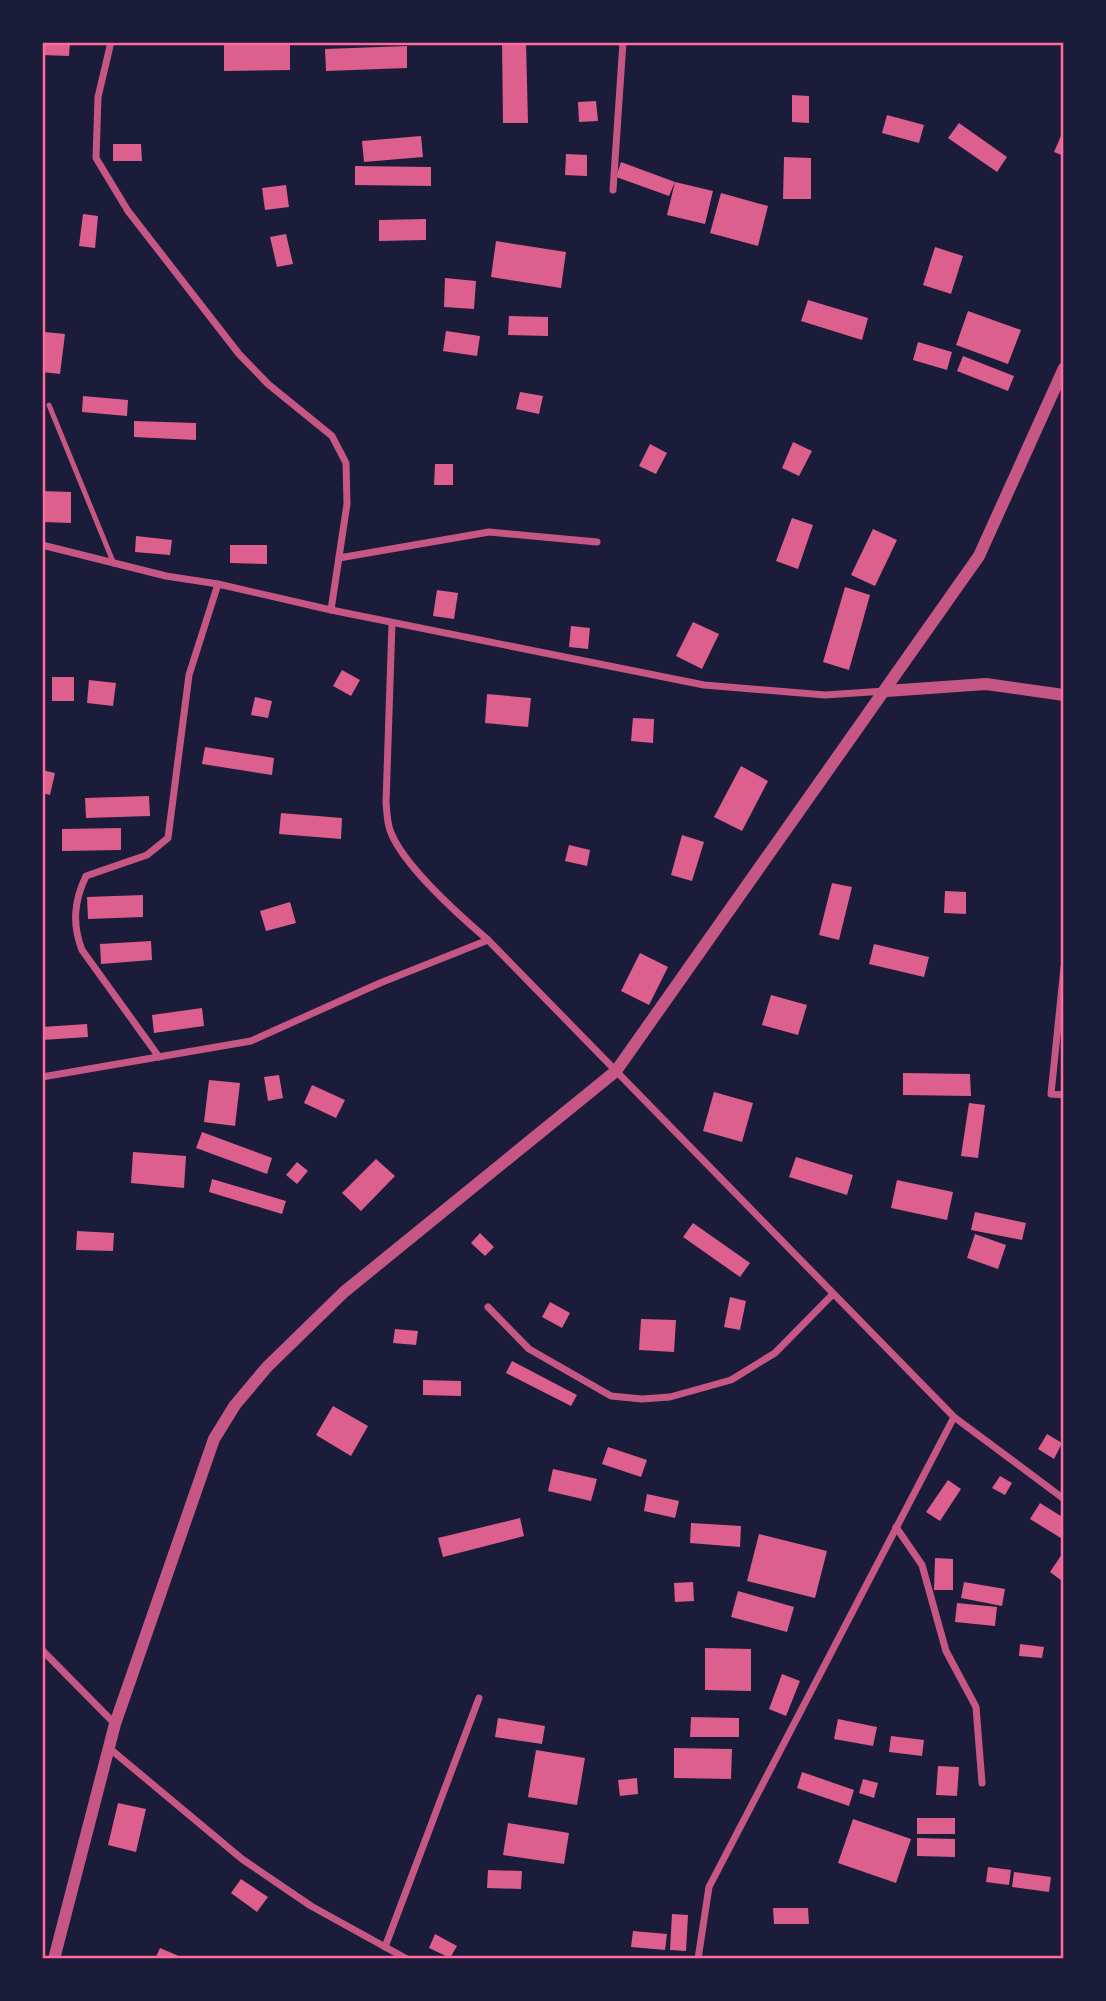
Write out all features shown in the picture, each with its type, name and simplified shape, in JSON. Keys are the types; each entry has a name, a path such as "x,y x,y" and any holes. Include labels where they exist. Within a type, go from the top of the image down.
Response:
{"street":[{"path":"111,42 98,97 96,158 128,211 239,354 268,384 332,436 346,463 347,504 331,610"},
{"path":"613,190 623,42"},
{"path":"54,1959 115,1724 214,1439 235,1405 267,1367 344,1292 616,1071 979,556 1064,368"},
{"path":"339,558 489,532 597,542"},
{"path":"42,545 114,564 331,610 704,685 825,695 986,684 1064,695"},
{"path":"159,1057 82,950 75,929 77,895 86,876 147,855 168,838 189,675 218,584"},
{"path":"392,622 386,803 390,831 442,900 488,940 954,1417 1064,1499"},
{"path":"42,1077 251,1041 488,940"},
{"path":"1064,967 1051,1094 1064,1096"},
{"path":"488,1307 529,1349 611,1396 642,1399 670,1397 730,1380 775,1353 832,1295"},
{"path":"698,1959 709,1887 954,1417"},
{"path":"896,1527 922,1565 946,1651 976,1707 982,1783"},
{"path":"42,1650 115,1724"},
{"path":"385,1947 479,1698"},
{"path":"108,1748 242,1859 311,1906 407,1959"}],"lane":[{"path":"49,405 114,564"}],"building":[{"path":"42,42 70,42 69,56 42,55"},
{"path":"224,42 290,42 290,70 224,71"},
{"path":"502,42 526,42 528,123 503,123"},
{"path":"407,46 407,68 326,71 325,49"},
{"path":"792,95 809,96 809,123 792,122"},
{"path":"596,101 598,121 579,122 578,102"},
{"path":"887,115 924,125 919,143 882,133"},
{"path":"959,123 1007,157 997,172 948,138"},
{"path":"1064,129 1064,156 1054,152"},
{"path":"421,136 423,157 364,162 362,141"},
{"path":"113,144 141,144 142,161 113,161"},
{"path":"566,154 587,155 587,176 565,175"},
{"path":"784,157 811,158 811,199 783,199"},
{"path":"621,162 675,182 669,196 616,177"},
{"path":"355,166 431,167 431,186 355,185"},
{"path":"675,182 713,191 705,224 667,215"},
{"path":"286,185 289,207 265,210 262,188"},
{"path":"721,193 768,206 758,246 710,233"},
{"path":"83,214 98,216 95,248 79,246"},
{"path":"426,219 426,240 379,241 379,220"},
{"path":"286,234 293,264 277,267 270,237"},
{"path":"496,241 566,252 561,288 491,277"},
{"path":"935,247 963,256 951,294 923,285"},
{"path":"445,278 476,281 474,309 444,307"},
{"path":"808,300 868,318 862,340 801,321"},
{"path":"968,311 1021,330 1008,364 956,345"},
{"path":"509,316 548,317 548,336 508,335"},
{"path":"446,331 480,336 477,356 443,351"},
{"path":"45,332 65,334 60,374 42,372"},
{"path":"918,342 952,352 947,370 913,360"},
{"path":"963,356 1014,376 1008,391 957,371"},
{"path":"520,392 543,396 539,414 516,409"},
{"path":"83,396 128,400 127,416 82,412"},
{"path":"134,421 196,423 196,440 134,437"},
{"path":"793,442 812,451 799,476 782,468"},
{"path":"650,444 667,453 656,474 639,466"},
{"path":"435,464 453,464 453,485 434,485"},
{"path":"42,491 71,492 71,523 42,522"},
{"path":"792,518 813,525 798,569 776,561"},
{"path":"873,529 897,540 875,586 851,575"},
{"path":"136,536 172,540 170,555 135,552"},
{"path":"230,545 267,545 267,564 230,563"},
{"path":"845,587 870,595 849,670 823,662"},
{"path":"437,590 458,593 454,619 433,616"},
{"path":"693,622 719,634 702,669 676,656"},
{"path":"571,626 590,628 588,649 569,647"},
{"path":"342,670 360,680 351,696 333,686"},
{"path":"52,677 74,677 74,701 52,701"},
{"path":"89,680 116,683 113,706 87,703"},
{"path":"487,694 531,698 528,727 485,723"},
{"path":"255,697 272,701 268,718 251,715"},
{"path":"633,718 654,719 653,743 631,741"},
{"path":"205,747 274,758 272,775 202,764"},
{"path":"741,766 768,781 742,831 714,817"},
{"path":"42,770 55,773 50,795 42,793"},
{"path":"149,796 150,816 86,818 85,798"},
{"path":"281,813 342,818 341,839 279,834"},
{"path":"121,828 121,850 62,851 62,829"},
{"path":"682,835 704,842 692,881 671,875"},
{"path":"569,845 590,850 587,866 565,861"},
{"path":"832,883 852,887 839,940 819,935"},
{"path":"945,891 966,892 966,914 944,913"},
{"path":"143,895 143,917 88,919 87,897"},
{"path":"290,902 296,923 266,931 260,911"},
{"path":"151,941 152,960 101,964 100,944"},
{"path":"874,944 929,957 924,977 869,964"},
{"path":"640,953 668,967 649,1005 621,991"},
{"path":"771,995 807,1005 798,1035 762,1025"},
{"path":"202,1008 204,1026 154,1033 152,1015"},
{"path":"87,1024 88,1037 42,1040 42,1027"},
{"path":"903,1073 970,1074 971,1096 903,1095"},
{"path":"279,1075 283,1098 268,1101 264,1077"},
{"path":"209,1080 240,1083 235,1126 204,1122"},
{"path":"312,1085 345,1100 336,1118 304,1103"},
{"path":"714,1092 753,1103 742,1142 703,1131"},
{"path":"969,1103 985,1105 978,1158 961,1156"},
{"path":"202,1132 272,1158 267,1174 196,1148"},
{"path":"133,1152 186,1156 184,1188 131,1183"},
{"path":"796,1157 853,1175 847,1195 789,1177"},
{"path":"376,1159 395,1176 361,1211 342,1193"},
{"path":"297,1162 308,1171 297,1184 286,1175"},
{"path":"212,1179 286,1201 282,1214 209,1192"},
{"path":"897,1180 953,1192 947,1220 891,1208"},
{"path":"975,1212 1026,1223 1022,1240 971,1230"},
{"path":"693,1223 750,1263 740,1277 683,1237"},
{"path":"77,1231 114,1233 113,1251 76,1250"},
{"path":"480,1233 494,1247 485,1256 471,1243"},
{"path":"975,1234 1006,1245 998,1269 967,1258"},
{"path":"730,1297 746,1301 740,1330 724,1327"},
{"path":"550,1302 570,1313 562,1328 542,1317"},
{"path":"641,1319 676,1320 674,1352 639,1350"},
{"path":"395,1329 418,1331 416,1345 393,1343"},
{"path":"512,1361 577,1395 571,1406 506,1373"},
{"path":"423,1380 461,1381 461,1396 423,1395"},
{"path":"333,1406 368,1426 351,1456 316,1435"},
{"path":"1047,1434 1062,1443 1054,1459 1038,1449"},
{"path":"608,1447 647,1460 641,1477 602,1464"},
{"path":"553,1469 597,1479 591,1501 548,1491"},
{"path":"1000,1476 1012,1483 1005,1495 992,1488"},
{"path":"948,1480 961,1489 940,1521 926,1512"},
{"path":"647,1494 679,1501 675,1518 644,1511"},
{"path":"1040,1503 1064,1518 1064,1540 1030,1519"},
{"path":"520,1518 524,1536 443,1557 438,1538"},
{"path":"691,1523 741,1526 740,1547 690,1543"},
{"path":"759,1534 827,1551 815,1598 747,1581"},
{"path":"1064,1551 1064,1578 1062,1581 1050,1572"},
{"path":"935,1558 953,1559 953,1590 934,1590"},
{"path":"693,1582 694,1601 675,1602 674,1583"},
{"path":"964,1582 1005,1589 1002,1606 961,1598"},
{"path":"738,1591 794,1607 787,1632 731,1617"},
{"path":"957,1603 997,1607 995,1626 955,1622"},
{"path":"1020,1644 1044,1647 1042,1658 1019,1656"},
{"path":"705,1648 751,1649 751,1691 705,1690"},
{"path":"782,1674 800,1681 786,1716 769,1709"},
{"path":"691,1717 739,1718 739,1737 690,1737"},
{"path":"498,1718 545,1726 542,1744 495,1737"},
{"path":"838,1719 877,1727 873,1746 834,1739"},
{"path":"891,1736 924,1740 922,1756 889,1752"},
{"path":"674,1748 732,1749 731,1779 674,1778"},
{"path":"536,1750 585,1758 577,1805 528,1797"},
{"path":"938,1766 959,1767 957,1796 936,1795"},
{"path":"802,1772 854,1790 849,1806 797,1788"},
{"path":"637,1778 638,1794 620,1796 618,1780"},
{"path":"863,1779 878,1783 874,1798 859,1793"},
{"path":"118,1803 146,1809 136,1852 108,1845"},
{"path":"917,1818 955,1818 955,1834 917,1834"},
{"path":"853,1819 911,1839 896,1883 838,1863"},
{"path":"508,1823 569,1833 564,1864 503,1855"},
{"path":"917,1838 955,1839 955,1857 917,1856"},
{"path":"988,1867 1011,1870 1009,1885 986,1882"},
{"path":"488,1870 522,1871 521,1889 487,1888"},
{"path":"1014,1872 1051,1877 1049,1892 1012,1887"},
{"path":"241,1879 268,1897 257,1912 231,1893"},
{"path":"773,1908 808,1908 809,1924 774,1924"},
{"path":"672,1914 688,1915 686,1951 670,1950"},
{"path":"633,1931 667,1934 665,1950 631,1947"},
{"path":"435,1934 457,1946 450,1958 429,1948"},
{"path":"160,1948 186,1959 155,1959"}]}
